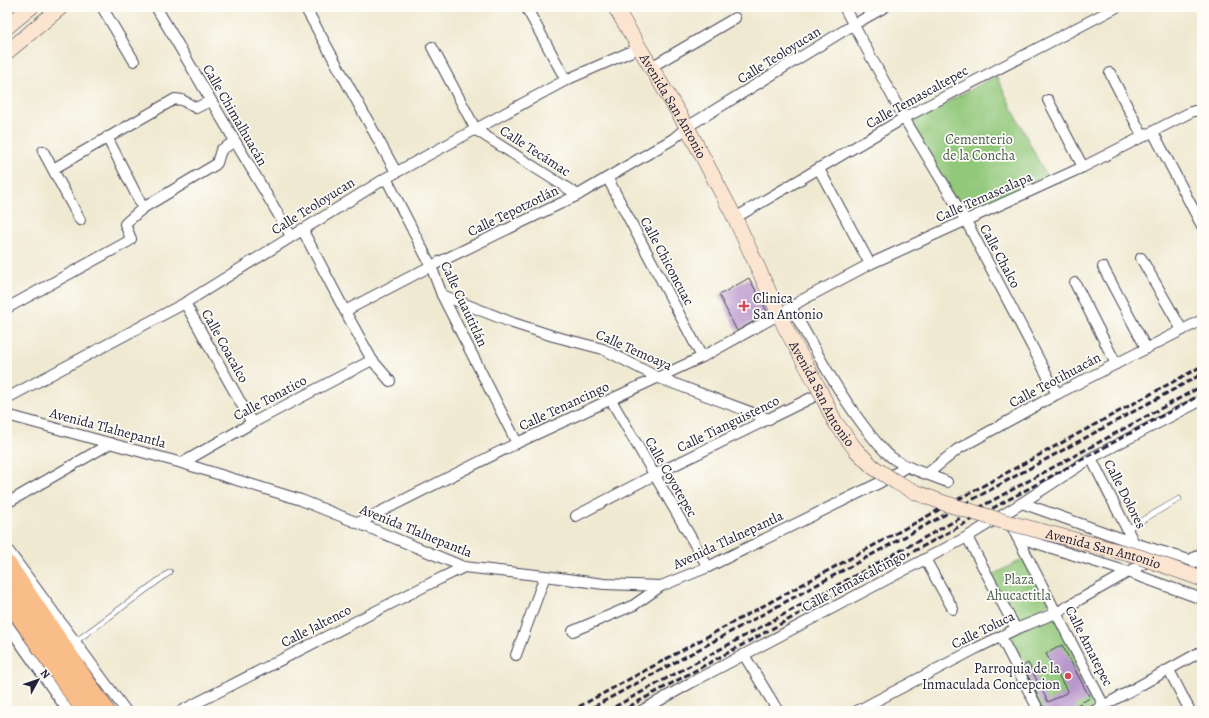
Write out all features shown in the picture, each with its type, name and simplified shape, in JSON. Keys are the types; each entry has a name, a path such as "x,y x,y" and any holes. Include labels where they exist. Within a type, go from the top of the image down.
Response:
{"highway":[{"path":"7,565 105,711"},
{"path":"7,597 86,711"}],"main road":[{"path":"7,27 31,7"},
{"path":"7,52 61,7"},
{"name":"Avenida San Antonio","path":"615,7 687,127 785,311 786,329 839,428 860,454 874,467 896,482 915,492 944,503 1002,521 1140,557 1202,579"}],"street":[{"path":"102,7 134,61"},
{"name":"Calle Chimalhuacán","path":"156,7 234,142 291,236"},
{"path":"305,7 396,172"},
{"path":"526,7 566,80"},
{"name":"Calle Chalco","path":"844,7 904,118 966,221 1057,394"},
{"name":"Calle Teoloyucan","path":"687,127 885,7"},
{"name":"Calle Temascaltepec","path":"735,218 904,118 1117,7"},
{"path":"650,67 735,18"},
{"path":"432,48 476,130"},
{"name":"Calle Teoloyucan","path":"7,398 185,303 396,172 566,80 639,48"},
{"path":"1110,73 1143,137"},
{"path":"52,169 175,99 182,100 196,108 210,101"},
{"path":"1048,100 1083,168"},
{"name":"Calle Temascalapa","path":"785,311 870,264 1083,168 1191,112 1202,108"},
{"name":"Calle Tepotzotlán","path":"344,311 431,266 608,179 673,139 687,127"},
{"name":"Calle Tecámac","path":"476,130 578,195"},
{"path":"1153,132 1202,226"},
{"path":"107,137 143,208"},
{"path":"7,308 129,241 131,236 125,224 128,221 143,208 215,165 217,163 220,150 234,142"},
{"path":"43,151 80,220"},
{"path":"819,169 870,264"},
{"name":"Calle Cuautitlán","path":"386,178 431,266 442,295 517,443"},
{"name":"Calle Chiconcuac","path":"608,179 702,357"},
{"path":"302,229 344,311 372,360 390,381"},
{"path":"1140,258 1182,330"},
{"path":"1103,267 1146,348"},
{"path":"1076,283 1116,364"},
{"name":"Calle Temoaya","path":"442,295 513,323 553,336 604,349 659,378 769,419"},
{"name":"Calle Coacalco","path":"185,303 252,423"},
{"name":"Calle Tenancingo","path":"358,523 517,443 702,357 785,311"},
{"name":"Avenida San Antonio","path":"785,311 852,411 877,444 891,457 906,467 947,482"},
{"name":"Calle Teotihuacán","path":"927,474 958,449 1057,394 1202,320"},
{"name":"Calle Tonatico","path":"182,463 252,423 372,360"},
{"name":"Calle Tianguistenco","path":"576,516 654,475 813,397"},
{"name":"Calle Coyotepec","path":"611,400 708,567"},
{"name":"Calle Temascalcingo","path":"641,711 696,680 967,537 1091,458 1202,400"},
{"name":"Avenida Tlalnepantla","path":"7,415 182,463 301,500 464,567 604,584 660,586 708,567 879,484 906,467"},
{"path":"7,503 111,443"},
{"name":"Calle Dolores","path":"1091,458 1134,543"},
{"name":"Avenida San Antonio","path":"1022,503 1134,543 1202,564"},
{"name":"Calle Amatepec","path":"1005,514 1104,706"},
{"path":"967,537 1016,629"},
{"name":"Avenida San Antonio","path":"1017,537 1128,572 1202,599"},
{"path":"7,549 126,711"},
{"name":"Calle Toluca","path":"857,711 977,648 1016,629 1056,613 1164,552"},
{"path":"1190,560 1202,553"},
{"path":"925,559 953,609"},
{"name":"Calle Jaltenco","path":"181,711 464,567"},
{"path":"516,655 545,576"},
{"path":"573,631 634,605 660,586"},
{"path":"7,624 68,711"},
{"path":"1001,637 1039,711"},
{"path":"1094,711 1202,652"},
{"path":"744,655 778,711"},
{"path":"1169,670 1190,711"}],"lane":[{"path":"1127,529 1179,499"},
{"path":"75,642 170,572"}],"green space":[{"name":"Cementerio de la Concha","path":"996,76 1046,176 963,217 910,122"},
{"name":"Plaza Ahucactitla","path":"1026,557 1049,603 1023,619 1013,617 991,576"},
{"path":"1055,616 1102,704 1087,711 1040,711 1003,636"}],"building":[{"name":"Clinica San Antonio","path":"749,278 768,313 737,331 719,295"},
{"name":"Parroquia de la Inmaculada Concepcion","path":"1062,645 1090,698 1075,706 1078,711 1045,711 1023,666 1028,663 1048,702 1068,692 1046,654"}],"railway":[{"path":"571,711 1202,366"},
{"path":"586,711 1202,374"},
{"path":"607,711 1202,386"},
{"path":"621,711 1202,394"}],"place":[{"name":"Clinica San Antonio","path":"744,306"},
{"name":"Parroquia de la Inmaculada Concepcion","path":"1068,676"}]}
